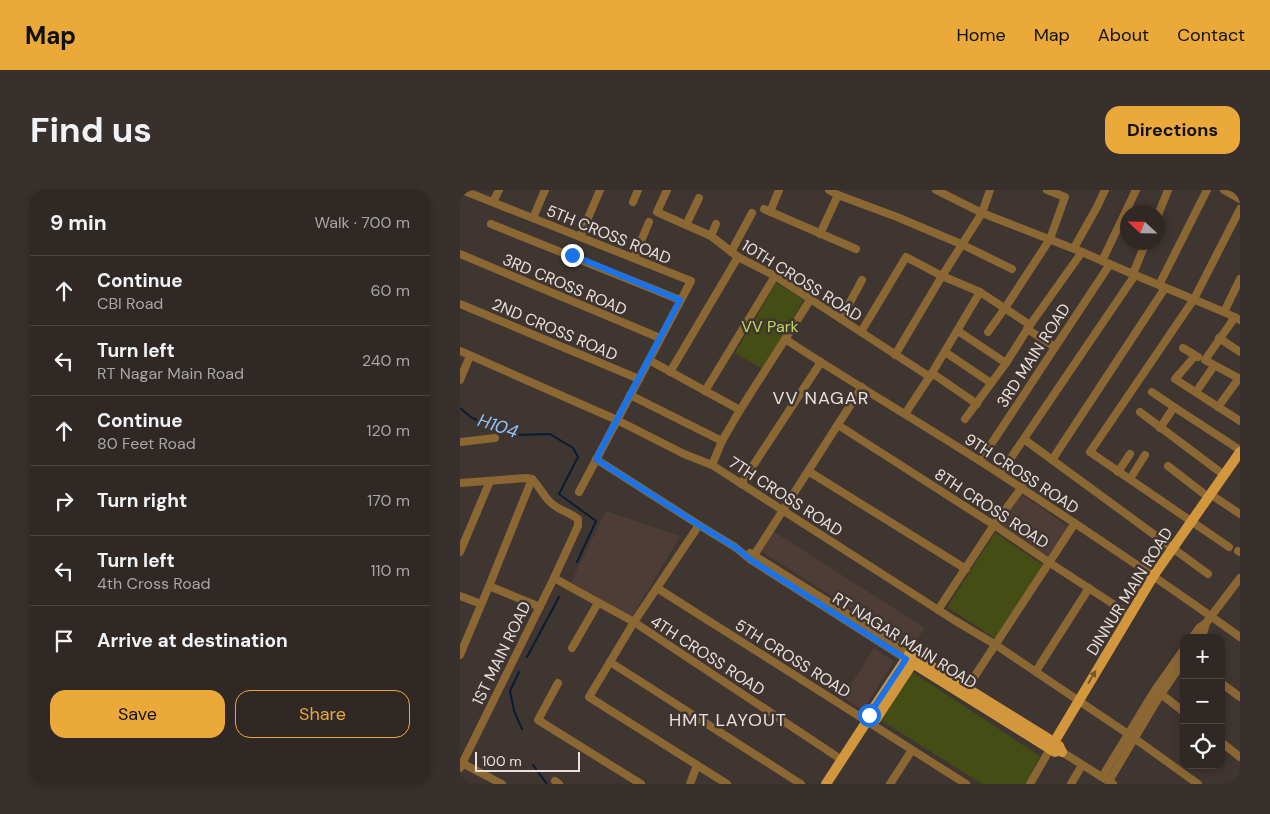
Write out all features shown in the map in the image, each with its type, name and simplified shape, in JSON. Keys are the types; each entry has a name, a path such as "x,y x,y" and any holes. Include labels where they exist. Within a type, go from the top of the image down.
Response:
{"main road":[{"name":"DINNUR MAIN ROAD","path":"1052,746 1154,575 1239,456"},
{"name":"RT NAGAR MAIN ROAD","path":"911,658 967,688 1052,746 1054,752 1062,752"},
{"name":"RT NAGAR MAIN ROAD","path":"911,658 1052,746"},
{"path":"826,784 868,722 869,715 911,658"}],"street":[{"name":"5TH CROSS ROAD","path":"462,190 690,281 680,300"},
{"path":"493,202 499,190"},
{"path":"533,218 545,190"},
{"path":"580,237 600,190"},
{"path":"633,202 638,190"},
{"name":"10TH CROSS ROAD","path":"667,190 657,212 711,236 734,254 775,276 895,355 977,404"},
{"path":"779,190 767,210 856,249"},
{"path":"829,190 897,216 1012,269"},
{"path":"936,190 982,212 1074,248 1237,319 1219,338 1204,360"},
{"path":"895,355 982,212 990,190"},
{"path":"988,332 1050,239 1066,193 1047,190"},
{"path":"1074,248 1105,190"},
{"name":"3RD MAIN ROAD","path":"980,461 1055,348 1106,262 1136,190"},
{"path":"1162,205 1168,190"},
{"path":"1052,460 1162,286 1207,190"},
{"path":"1224,190 1240,199"},
{"path":"820,234 838,194"},
{"path":"686,225 699,198"},
{"path":"1229,547 1090,452 1194,299 1240,209"},
{"path":"670,372 734,254 752,213"},
{"path":"634,258 649,222"},
{"path":"491,224 680,300 579,492"},
{"path":"711,236 716,224"},
{"path":"1000,474 1025,440 1134,275 1143,250"},
{"path":"965,419 1006,364 1028,327 1082,252"},
{"name":"3RD CROSS ROAD","path":"460,254 660,338"},
{"path":"861,332 906,258 980,292 1004,308 1055,348"},
{"path":"705,391 775,276"},
{"path":"1224,312 1240,279"},
{"path":"841,319 862,280"},
{"path":"905,414 931,375 980,292"},
{"path":"712,465 722,441 740,410 810,300"},
{"name":"2ND CROSS ROAD","path":"460,304 639,379"},
{"path":"958,331 1006,364"},
{"name":"9TH CROSS ROAD","path":"785,338 1022,487 1154,575 1240,637"},
{"path":"1219,338 1240,352"},
{"path":"1184,348 1195,356 1239,379 1218,406"},
{"name":"7TH CROSS ROAD","path":"460,351 616,420 684,454 712,465 1036,671 1198,784"},
{"path":"945,352 991,383"},
{"path":"460,380 470,356"},
{"path":"1195,356 1175,379 1240,421"},
{"path":"649,360 740,410"},
{"path":"741,484 821,362"},
{"path":"1196,392 1214,366"},
{"path":"753,558 862,388"},
{"path":"1152,392 1174,406 1239,456"},
{"path":"630,395 722,441"},
{"path":"1160,428 1174,406"},
{"path":"1140,412 1224,475"},
{"name":"8TH CROSS ROAD","path":"838,425 1130,615"},
{"path":"460,442 495,438"},
{"path":"1025,440 1208,574"},
{"path":"1118,472 1130,454"},
{"path":"1130,479 1145,455"},
{"name":"RT NAGAR MAIN ROAD","path":"596,459 911,658"},
{"path":"1168,466 1209,496 1240,514"},
{"path":"808,471 966,569"},
{"path":"460,484 532,479 490,586 460,655"},
{"name":"1ST MAIN ROAD","path":"461,764 540,607 578,526 578,519 549,501 532,479"},
{"path":"460,552 490,481"},
{"path":"938,610 994,525 1022,487"},
{"path":"967,688 1075,523"},
{"path":"699,525 634,622 589,697 728,784"},
{"name":"4TH CROSS ROAD","path":"554,578 634,622 842,760"},
{"path":"1195,634 1237,588 1240,578"},
{"path":"490,586 540,607"},
{"name":"5TH CROSS ROAD","path":"657,588 966,784"},
{"path":"1036,671 1089,588"},
{"path":"460,596 481,604"},
{"path":"572,648 598,603"},
{"path":"1202,634 1206,623"},
{"path":"1108,781 1155,690 1180,658"},
{"path":"1131,736 1161,694 1180,659"},
{"path":"610,662 801,784"},
{"path":"558,683 538,720 641,784"},
{"path":"1225,686 1240,698"},
{"path":"1161,694 1180,709"},
{"path":"1225,745 1239,754"},
{"path":"1030,784 1052,746"},
{"path":"890,784 912,750"},
{"name":"RT NAGAR MAIN ROAD","path":"1062,752 1108,781"},
{"path":"461,764 502,784"},
{"path":"690,784 696,765"},
{"path":"1071,784 1082,765"}],"shaded area":[{"path":"1021,494 1069,527 1047,558 999,525"},
{"path":"606,511 680,536 632,617 571,582"},
{"path":"773,531 925,628 912,647 761,551"},
{"path":"874,648 894,661 863,710 843,697"}],"green space":[{"name":"VV Park","path":"776,283 804,299 763,369 735,353"},
{"path":"995,533 1043,565 995,638 947,607"},
{"path":"911,671 1040,756 1026,784 982,784 879,719"}],"waterway":[{"name":"H104","path":"460,408 472,418 515,435 550,434 573,448 578,457 559,494 596,521 577,562"},
{"name":"H104","path":"527,657 559,597"},
{"name":"H104","path":"519,672 510,691 514,711 522,729"},
{"name":"H104","path":"533,765 547,784"}],"district":[{"name":"VV NAGAR","path":"821,398"},
{"name":"HMT LAYOUT","path":"728,720"}],"route":[{"path":"572,255 680,300 596,459 906,659 869,715"}]}
